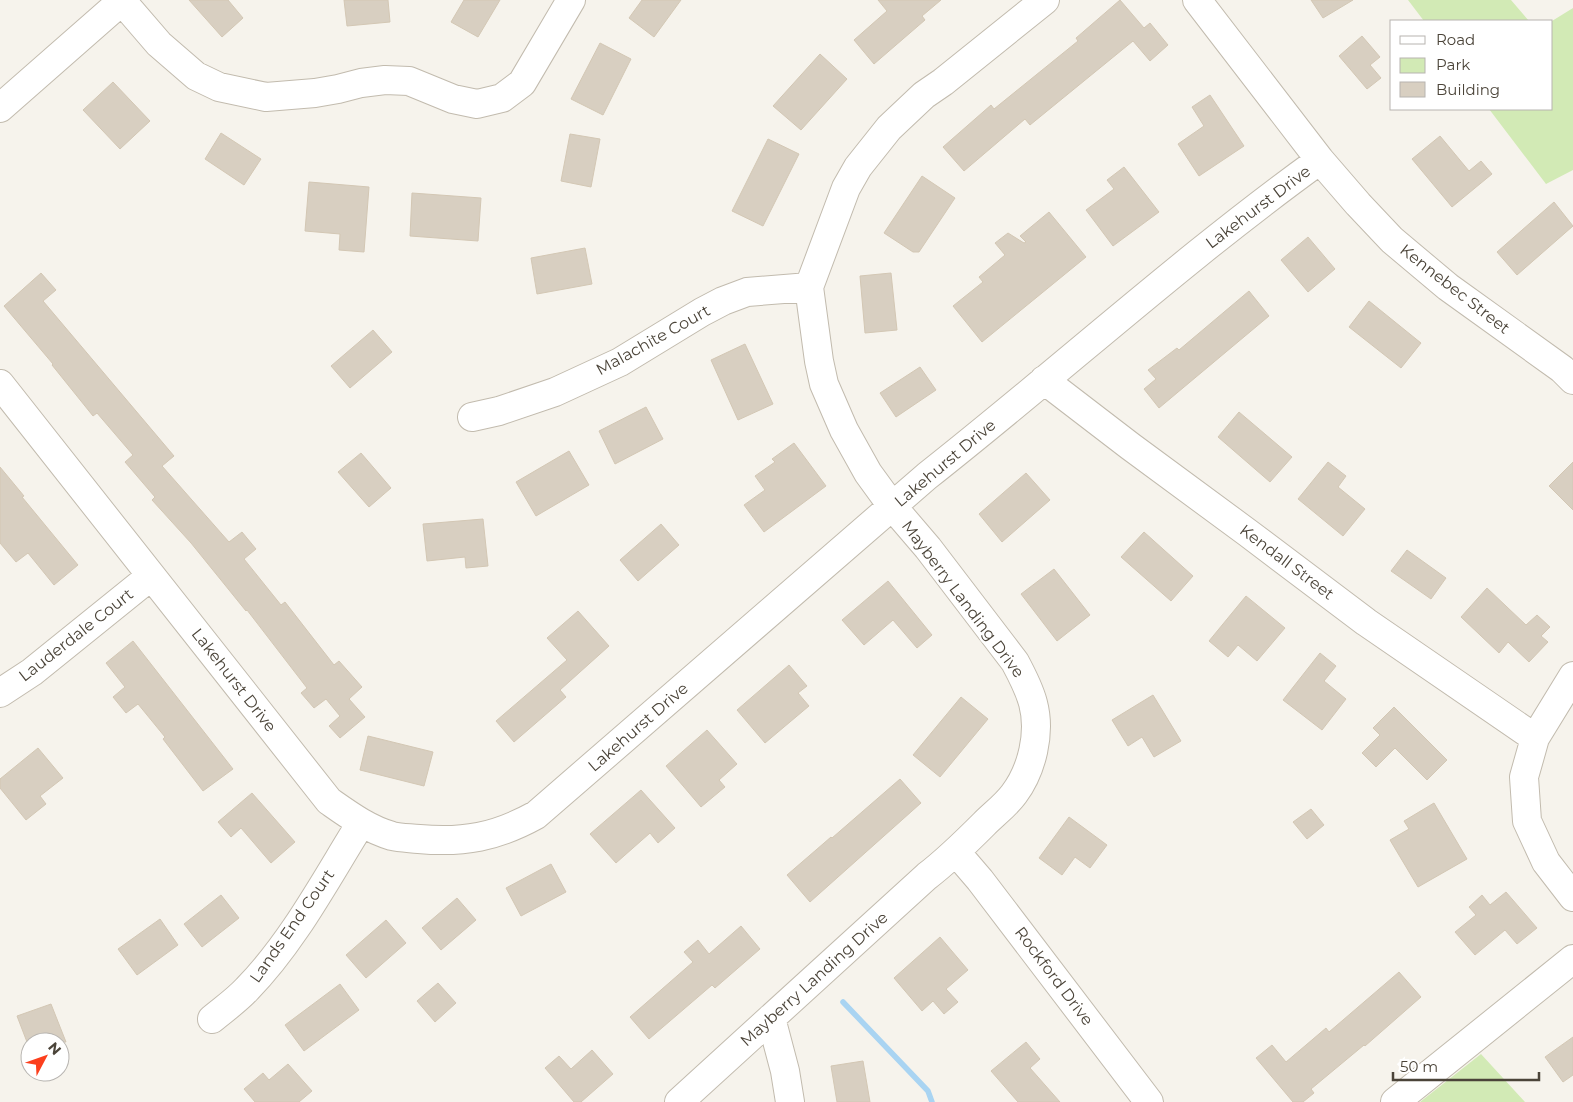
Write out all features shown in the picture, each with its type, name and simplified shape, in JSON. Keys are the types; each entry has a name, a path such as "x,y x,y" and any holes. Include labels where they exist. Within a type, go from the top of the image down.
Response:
{"street":[{"path":"0,108 122,1 159,44 196,76 219,87 266,97 315,93 338,89 360,82 410,81 453,99 477,104 502,98 522,83 571,0"},
{"name":"Mayberry Landing Drive","path":"678,1102 927,876 956,852 1014,795 1026,774 1033,752 1036,728 1034,705 1026,682 1015,662 868,473 844,430 824,384 809,287 846,188 858,166 888,128 924,95 943,82 1045,0"},
{"name":"Kennebec Street","path":"1198,0 1320,160 1385,233 1429,272 1526,344 1569,369"},
{"name":"Lakehurst Drive","path":"0,384 329,801 361,823 393,836 451,841 467,840 491,835 514,827 536,815 892,506 1238,221 1320,160"},
{"name":"Malachite Court","path":"472,417 499,411 555,392 620,362 724,300 746,292 809,287"},
{"name":"Kendall Street","path":"1044,380 1366,622 1535,738"},
{"name":"Lauderdale Court","path":"0,693 32,672 151,576"},
{"path":"1573,676 1535,738 1524,777 1527,821 1546,862 1573,897"},
{"name":"Lands End Court","path":"212,1019 247,990 273,958 301,919 361,823"},
{"name":"Rockford Drive","path":"956,852 980,880 1149,1102"},
{"path":"1395,1102 1573,959"},
{"path":"771,1018 785,1071 790,1102"}],"green space":[{"path":"1408,0 1511,0 1528,20 1423,20"},
{"path":"1573,8 1573,170 1546,184 1490,110 1553,110 1553,20"},
{"path":"1481,1054 1525,1102 1420,1102"}],"building":[{"path":"189,0 228,0 243,18 222,37"},
{"path":"344,0 388,0 390,22 347,26"},
{"path":"464,0 500,0 478,37 451,22"},
{"path":"642,0 681,0 654,37 629,18"},
{"path":"878,0 941,0 922,16 925,20 874,64 854,40 887,11"},
{"path":"1120,0 1144,28 1150,23 1168,45 1150,61 1133,41 1030,125 1025,119 964,171 943,147 991,105 994,109 1078,41 1076,38"},
{"path":"1311,0 1353,0 1323,18"},
{"path":"1362,36 1380,57 1370,65 1381,78 1367,89 1339,56"},
{"path":"600,43 631,59 603,115 571,99"},
{"path":"820,54 847,79 801,130 773,106"},
{"path":"113,82 150,121 120,149 83,110"},
{"path":"1210,95 1244,146 1199,176 1178,144 1204,126 1192,107"},
{"path":"221,133 261,159 244,185 205,159"},
{"path":"570,134 600,139 591,187 561,181"},
{"path":"1440,136 1469,171 1481,161 1492,174 1452,207 1412,159"},
{"path":"768,139 799,154 763,226 732,211"},
{"path":"1124,167 1159,212 1113,246 1086,210 1114,189 1107,180"},
{"path":"922,176 955,198 919,252 913,252 884,233"},
{"path":"309,182 369,187 364,252 339,250 340,234 305,231"},
{"path":"412,193 481,198 478,241 410,236"},
{"path":"1554,202 1573,226 1517,275 1497,252"},
{"path":"1049,212 1086,257 982,342 953,306 983,282 979,277 1005,255 995,243 1008,233 1024,243 1026,242 1020,236"},
{"path":"1308,237 1335,269 1308,292 1281,260"},
{"path":"585,248 592,284 537,294 531,258"},
{"path":"41,273 56,290 43,301 174,456 162,466 229,542 242,532 256,549 244,559 281,605 285,602 334,665 339,661 362,687 349,699 365,717 340,738 329,726 340,716 326,699 314,708 301,693 307,688 247,610 152,500 155,497 125,462 133,455 97,413 93,416 53,364 4,306"},
{"path":"891,273 897,330 865,333 860,276"},
{"path":"1249,291 1269,316 1159,408 1144,389 1156,379 1148,370 1177,348 1179,350"},
{"path":"1369,301 1421,343 1401,368 1349,327"},
{"path":"373,330 392,352 350,388 331,366"},
{"path":"745,344 773,404 738,420 711,360"},
{"path":"920,367 936,390 896,417 880,393"},
{"path":"646,407 663,439 615,464 599,431"},
{"path":"1239,412 1292,457 1270,482 1218,437"},
{"path":"794,443 826,486 764,532 744,505 765,490 755,476 775,462 772,459"},
{"path":"569,451 589,485 536,516 516,482"},
{"path":"361,453 391,488 369,507 338,472"},
{"path":"1328,462 1346,476 1338,487 1365,509 1343,536 1298,499"},
{"path":"1573,462 1573,510 1549,486"},
{"path":"0,467 78,565 54,585 28,553 16,562 0,543"},
{"path":"1026,473 1050,500 1002,542 979,514"},
{"path":"483,519 488,566 466,568 465,557 427,561 423,524"},
{"path":"661,524 679,545 638,581 620,560"},
{"path":"1144,532 1193,576 1171,601 1121,557"},
{"path":"1407,550 1446,578 1431,599 1391,571"},
{"path":"1054,569 1090,615 1057,641 1021,594"},
{"path":"888,581 932,635 917,648 893,620 864,645 842,620"},
{"path":"1487,588 1526,625 1537,615 1550,627 1541,636 1548,642 1529,662 1508,642 1499,653 1461,617"},
{"path":"1246,596 1285,628 1257,661 1238,645 1228,657 1209,641"},
{"path":"578,611 609,646 560,690 566,697 514,742 496,721 567,660 547,638"},
{"path":"133,641 233,769 203,791 163,739 165,737 138,704 126,713 113,697 125,687 106,663"},
{"path":"1320,653 1336,666 1324,681 1346,699 1322,730 1283,700"},
{"path":"789,665 807,686 798,693 809,706 765,743 737,710"},
{"path":"1153,695 1181,741 1154,757 1142,737 1128,746 1112,720"},
{"path":"961,697 988,719 940,777 913,755"},
{"path":"1394,707 1447,760 1427,780 1395,748 1376,767 1362,753 1380,735 1373,728"},
{"path":"707,730 737,764 719,780 725,787 701,807 666,766"},
{"path":"368,736 433,752 424,786 360,770"},
{"path":"38,748 63,778 40,796 46,804 26,820 0,788 0,779"},
{"path":"900,779 921,803 810,902 787,875"},
{"path":"641,790 675,828 658,843 650,833 616,863 590,834"},
{"path":"252,793 295,842 271,863 241,828 231,837 218,822"},
{"path":"1434,803 1467,859 1418,887 1390,840 1409,829 1404,821"},
{"path":"1311,809 1324,825 1307,839 1293,822"},
{"path":"1069,817 1107,845 1090,868 1075,857 1062,875 1039,858"},
{"path":"551,864 566,892 521,916 506,888"},
{"path":"1506,892 1537,928 1517,944 1505,930 1475,955 1455,932 1476,915 1469,907 1482,895 1490,905"},
{"path":"221,895 239,918 202,947 184,924"},
{"path":"457,898 476,920 441,950 422,928"},
{"path":"160,919 178,945 137,975 118,949"},
{"path":"386,920 406,943 366,978 346,955"},
{"path":"741,926 760,949 715,988 712,985 649,1039 630,1017 693,962 684,952 698,940 709,954"},
{"path":"940,937 968,970 946,989 958,1002 944,1014 933,1001 922,1011 894,978"},
{"path":"1399,972 1421,997 1365,1046 1311,1089 1314,1093 1303,1102 1293,1102 1256,1058 1272,1045 1286,1062 1326,1028 1329,1032"},
{"path":"438,983 456,1003 435,1022 417,1001"},
{"path":"340,984 359,1010 304,1051 285,1025"},
{"path":"51,1004 62,1032 23,1032 17,1016"},
{"path":"1573,1037 1573,1075 1563,1082 1545,1057"},
{"path":"1026,1042 1040,1059 1030,1068 1060,1102 1018,1102 991,1071"},
{"path":"592,1050 613,1074 581,1102 574,1102 545,1068 559,1056 571,1069"},
{"path":"863,1061 870,1102 837,1102 831,1066"},
{"path":"288,1064 312,1091 299,1102 255,1102 244,1089 263,1073 269,1080"}],"waterway":[{"path":"843,1002 928,1091 932,1102"}]}
